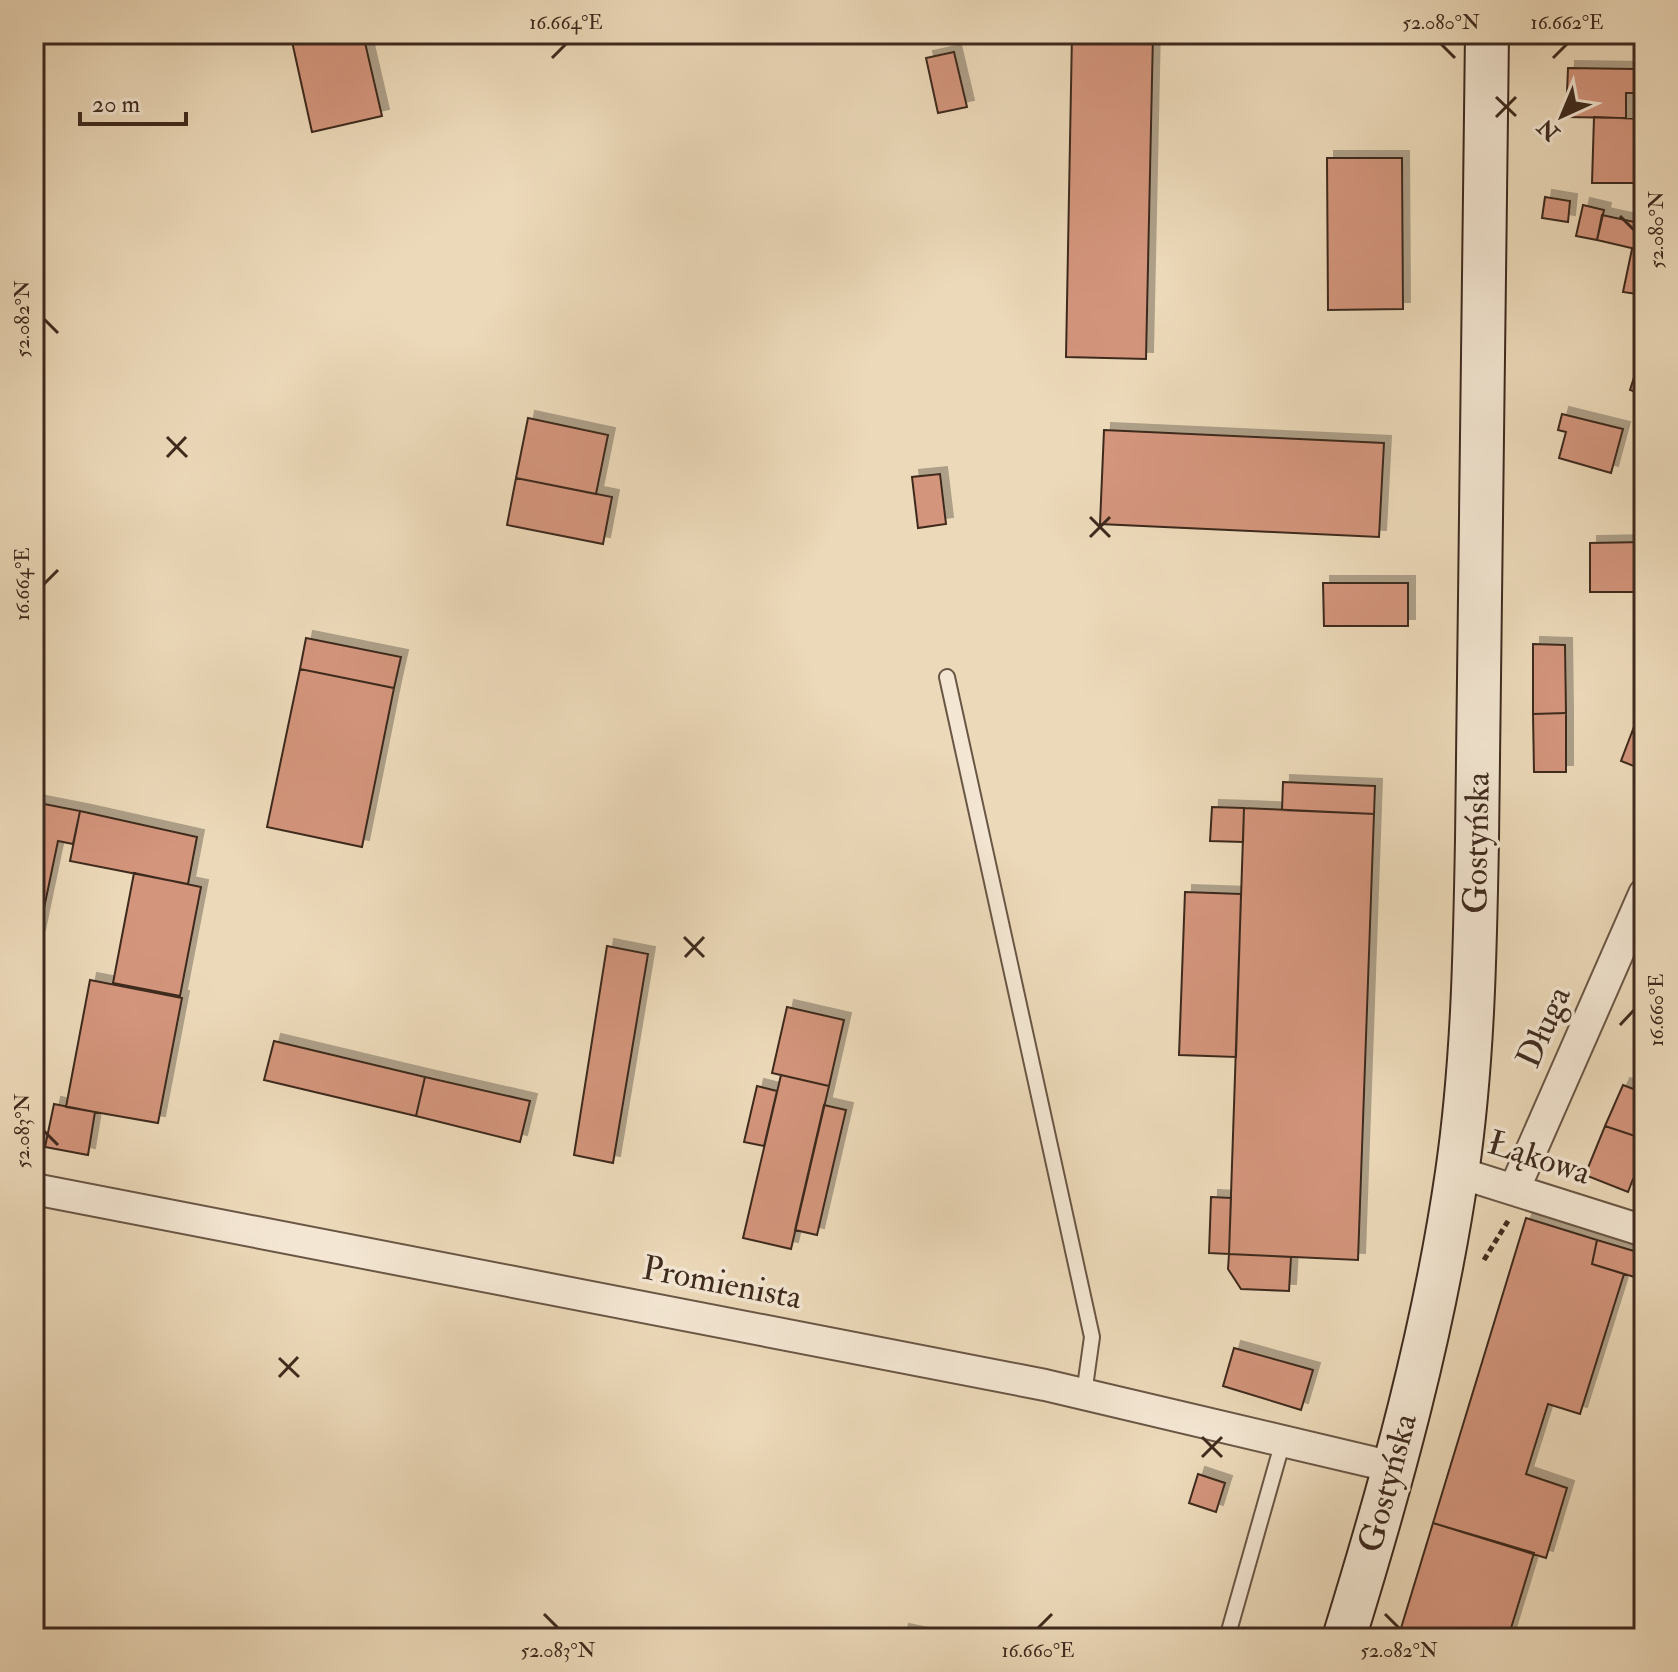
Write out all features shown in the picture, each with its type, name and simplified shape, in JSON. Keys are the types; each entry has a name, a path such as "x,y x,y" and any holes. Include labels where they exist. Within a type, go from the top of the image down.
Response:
{"main road":[{"name":"Gostyńska","path":"1344,1638 1428,1330 1457,1172 1468,1065 1476,900 1487,34"}],"street":[{"name":"Długa","path":"1514,1190 1644,894"},
{"name":"Łąkowa","path":"1457,1172 1644,1231"},
{"name":"Promienista","path":"34,1189 1084,1394 1393,1467"}],"lane":[{"path":"947,677 1092,1337 1084,1394"},
{"path":"1227,1638 1283,1441"}],"path":[{"path":"1639,829 1644,817"}],"building":[{"path":"304,34 363,34 382,116 312,132 291,37"},
{"path":"1072,34 1153,34 1146,359 1066,357"},
{"path":"954,52 967,107 938,113 926,58"},
{"path":"1568,68 1635,69 1635,93 1626,93 1626,118 1566,117"},
{"path":"1594,117 1644,119 1644,183 1592,183"},
{"path":"1327,158 1402,158 1403,309 1328,310"},
{"path":"1545,197 1570,201 1568,222 1542,218"},
{"path":"1583,205 1604,210 1597,240 1576,236"},
{"path":"1602,215 1644,224 1644,251 1597,240"},
{"path":"1632,249 1644,251 1644,295 1623,292"},
{"path":"1637,368 1644,370 1644,395 1630,390"},
{"path":"1562,414 1623,429 1611,473 1559,458 1566,432 1558,430"},
{"path":"528,418 608,435 596,494 516,478"},
{"path":"1104,430 1384,443 1379,537 1100,524"},
{"path":"940,474 946,524 918,528 912,477"},
{"path":"516,478 612,497 603,544 507,525"},
{"path":"1644,542 1644,592 1590,592 1590,543"},
{"path":"1323,583 1408,583 1408,626 1324,626"},
{"path":"306,638 401,657 394,688 300,669"},
{"path":"1533,644 1565,645 1566,713 1533,714"},
{"path":"300,669 394,688 362,847 267,827"},
{"path":"1644,707 1644,737 1632,732"},
{"path":"1566,713 1566,772 1534,772 1533,714"},
{"path":"1632,732 1644,737 1644,770 1621,761"},
{"path":"1283,782 1375,786 1374,814 1282,810"},
{"path":"34,802 80,811 73,844 58,841 38,937 34,936"},
{"path":"1212,807 1244,808 1243,842 1210,841"},
{"path":"1244,808 1374,814 1358,1260 1229,1254"},
{"path":"80,811 197,837 188,884 70,861"},
{"path":"134,873 201,887 180,996 113,983"},
{"path":"1185,892 1241,894 1236,1057 1179,1055"},
{"path":"607,946 648,954 613,1163 574,1155"},
{"path":"90,980 182,998 158,1123 66,1107"},
{"path":"787,1007 844,1020 829,1086 772,1073"},
{"path":"274,1041 425,1077 416,1116 264,1080"},
{"path":"781,1075 829,1086 791,1249 743,1238"},
{"path":"425,1077 530,1101 520,1142 416,1116"},
{"path":"1623,1085 1644,1093 1644,1139 1605,1126"},
{"path":"757,1086 777,1091 764,1146 744,1142"},
{"path":"54,1104 95,1112 88,1155 45,1147"},
{"path":"824,1105 846,1110 817,1235 795,1230"},
{"path":"1605,1126 1644,1139 1644,1184 1633,1179 1628,1192 1585,1175"},
{"path":"1211,1197 1231,1198 1229,1254 1209,1253"},
{"path":"1526,1218 1597,1240 1592,1264 1624,1274 1580,1414 1548,1404 1526,1474 1567,1488 1546,1558 1433,1523"},
{"path":"1597,1240 1644,1254 1644,1280 1592,1264"},
{"path":"1229,1254 1291,1257 1289,1291 1241,1289 1228,1269"},
{"path":"1234,1348 1313,1370 1301,1410 1223,1386"},
{"path":"1198,1474 1225,1483 1216,1512 1189,1503"},
{"path":"1433,1523 1534,1553 1508,1638 1398,1638"},
{"path":"902,1631 936,1638 900,1638"}]}
